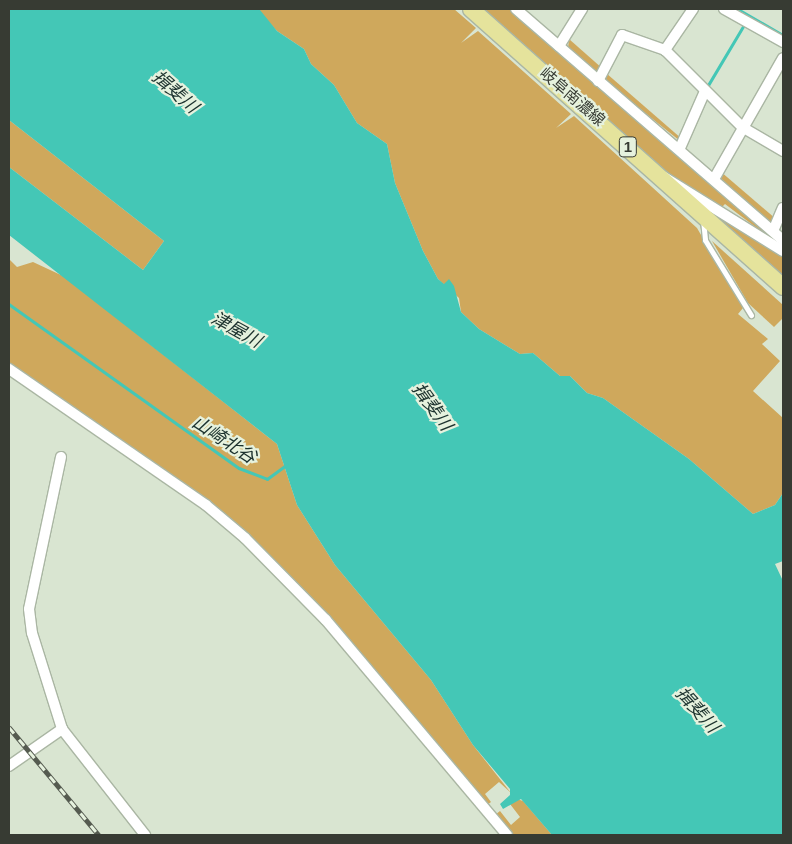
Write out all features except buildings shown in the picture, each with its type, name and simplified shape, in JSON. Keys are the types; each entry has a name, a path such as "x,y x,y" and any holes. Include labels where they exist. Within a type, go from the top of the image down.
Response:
{"main road":[{"name":"岐阜南濃線","path":"471,9 783,287"}],"street":[{"path":"516,9 669,143 680,148 783,240"},
{"path":"559,46 582,9"},
{"path":"665,50 693,9"},
{"path":"724,9 783,42"},
{"path":"598,81 622,35 665,50 742,127 783,151"},
{"path":"714,179 783,58"},
{"path":"680,148 705,91"},
{"path":"659,175 677,181 783,251"},
{"path":"773,231 783,208"},
{"path":"9,369 206,505 245,538 326,620 501,833"},
{"path":"61,457 29,609 32,633 62,729 145,835"},
{"path":"9,766 62,729"}],"lane":[{"path":"703,214 705,240 751,315"}],"shaded area":[{"path":"257,9 454,9 476,28 461,43 478,31 571,114 556,128 574,116 697,228 743,308 738,314 768,339 762,344 780,361 753,391 783,418 783,493 775,505 753,514 689,459 603,398 587,393 570,376 560,376 533,353 520,354 479,329 461,312 459,298 438,279 423,251 395,183 387,144 357,123 334,85 311,64 304,49 277,31"},
{"path":"482,9 510,9 668,148 682,154 783,248 725,204 721,208 660,169"},
{"path":"569,39 603,69 596,74 568,49"},
{"path":"606,73 682,139 680,141 603,79"},
{"path":"9,120 164,241 143,270 9,167"},
{"path":"720,171 776,219 772,225 720,179"},
{"path":"680,185 783,256 783,280"},
{"path":"712,241 783,305 783,318 774,327 748,303"},
{"path":"9,259 17,267 33,262 63,276 277,444 297,505 335,565 431,680 473,745 511,793 499,782 485,794 491,802 487,805 335,622 251,537 207,501 9,363"},
{"path":"517,799 523,801 552,835 512,835 495,815 500,811 511,825 520,817 510,804"}],"water":[{"path":"9,9 260,10 277,31 304,49 311,64 334,85 357,123 387,144 395,183 423,251 438,279 444,284 449,279 454,286 461,312 479,329 520,354 533,353 560,376 570,376 587,393 603,398 689,459 753,514 775,505 783,493 783,561 775,564 783,581 783,835 552,835 521,799 503,809 500,804 510,795 510,789 473,745 431,680 335,565 297,505 277,444 9,235 9,167 143,270 164,241 9,120"}],"waterway":[{"path":"738,9 783,35"},
{"path":"707,87 744,25"},
{"name":"山崎北谷","path":"9,304 239,468 267,479 286,465"}],"railway":[{"path":"9,727 99,835"}],"water label":[{"name":"揖斐川","path":"175,92"},
{"name":"津屋川","path":"236,330"},
{"name":"揖斐川","path":"432,407"},
{"name":"揖斐川","path":"697,710"}]}
